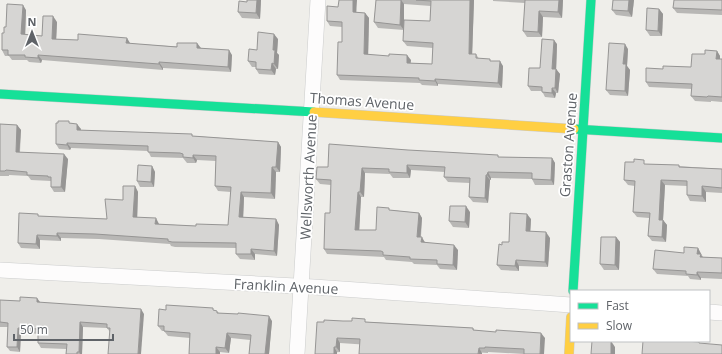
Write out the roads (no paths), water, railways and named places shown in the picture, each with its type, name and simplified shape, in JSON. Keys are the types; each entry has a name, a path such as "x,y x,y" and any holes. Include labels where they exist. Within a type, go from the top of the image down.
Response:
{"street":[{"name":"Wellsworth Avenue","path":"297,354 318,0"},
{"name":"Graston Avenue","path":"573,290 591,0"},
{"name":"Thomas Avenue","path":"0,94 722,138"},
{"name":"Franklin Avenue","path":"0,270 322,288 570,305"},
{"path":"710,312 722,313"},
{"path":"569,354 570,336"}]}
